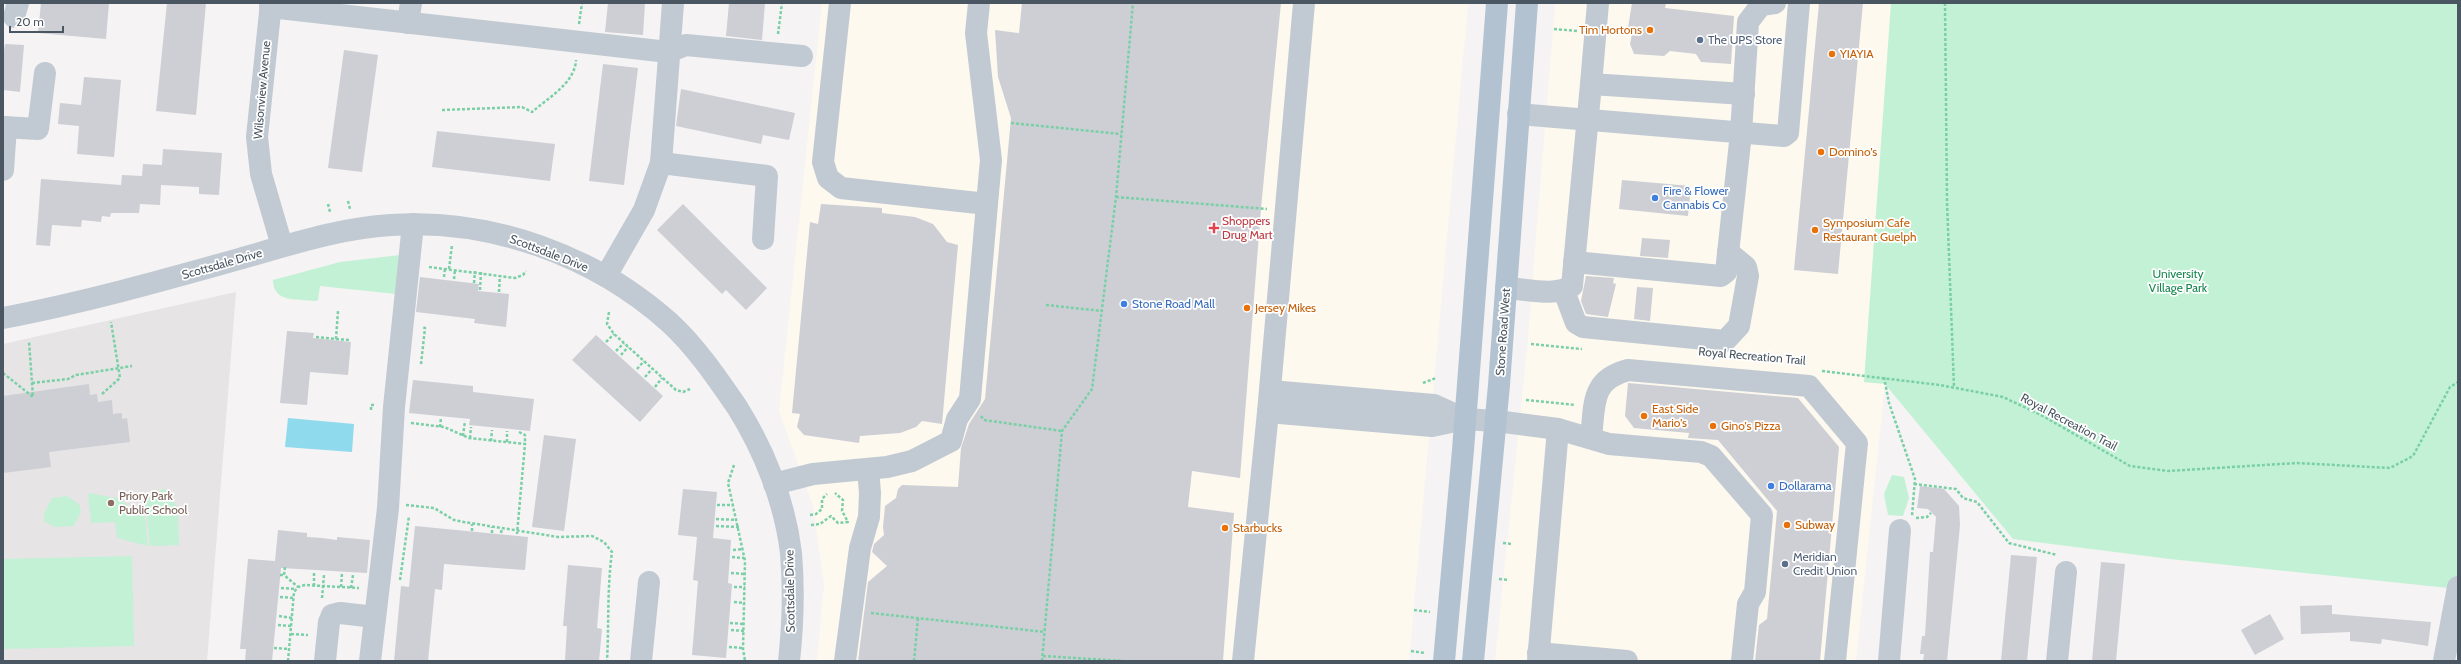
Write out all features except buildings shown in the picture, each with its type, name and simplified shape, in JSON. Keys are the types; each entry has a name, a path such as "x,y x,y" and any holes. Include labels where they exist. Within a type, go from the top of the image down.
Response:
{"main road":[{"path":"1438,657 1465,419 1497,3"},
{"name":"Stone Road West","path":"1473,661 1496,421 1526,3"}],"street":[{"path":"606,276 644,210 661,163 668,52 673,3"},
{"path":"840,3 823,162 828,178 840,196 987,204"},
{"path":"774,484 813,474 868,469 912,461 951,441 957,419 970,399 990,160 976,33 979,3"},
{"path":"1243,661 1269,401 1304,3"},
{"path":"1506,288 1564,291 1572,286 1586,120 1591,84 1598,3"},
{"path":"1574,262 1721,276 1726,272 1741,133 1748,22 1761,5 1775,3"},
{"path":"1518,114 1779,136 1788,133 1799,3"},
{"path":"270,5 410,13 577,42 668,52 686,45 802,56"},
{"name":"Wilsonview Avenue","path":"270,5 257,137 261,174 282,246"},
{"path":"3,170 4,127 38,129 45,73"},
{"path":"1591,84 1744,94"},
{"path":"661,163 766,176 763,240"},
{"path":"370,661 388,504 393,420 413,224"},
{"name":"Scottsdale Drive","path":"3,318 170,278 282,246 345,230 413,224 467,229 508,236 537,246 606,276 628,290 672,324 706,364 751,430 774,484 791,552 793,608 790,661"},
{"path":"1564,291 1576,323 1582,327 1725,341 1739,326 1748,276 1746,267 1728,252"},
{"path":"1591,438 1596,395 1599,387 1616,373 1628,370 1809,386 1857,444 1835,661"},
{"path":"1269,401 1432,426 1465,419 1496,421 1558,429 1609,444 1701,452 1711,456 1762,515 1755,592 1748,604 1742,661"},
{"path":"1558,429 1538,657 1627,661"},
{"path":"845,661 850,614 860,548 869,517 870,493 868,469"},
{"path":"1889,661 1900,530"},
{"path":"2058,661 2066,572"},
{"path":"641,661 649,582"},
{"path":"2444,661 2458,587"},
{"path":"325,661 329,622 332,615 340,613 375,617"}],"path":[{"path":"442,110 522,108 532,112 558,90 576,71 577,42 582,3"},
{"path":"776,54 782,3"},
{"path":"1042,661 1062,431 1092,389 1116,197 1133,3"},
{"path":"1945,3 1947,202 1954,387"},
{"path":"1011,123 1121,134"},
{"path":"1116,197 1286,209"},
{"path":"348,201 350,209"},
{"path":"328,204 330,212"},
{"path":"425,265 517,278 526,271"},
{"path":"444,278 445,268"},
{"path":"454,279 455,269"},
{"path":"474,283 475,272"},
{"path":"480,290 481,272"},
{"path":"499,292 500,275"},
{"path":"1046,305 1102,311"},
{"path":"336,339 338,311"},
{"path":"609,312 607,324 614,334 662,378 680,392 690,389"},
{"path":"102,394 120,378 111,322"},
{"path":"606,342 614,334"},
{"path":"316,337 349,340"},
{"path":"3,373 33,397 29,342"},
{"path":"616,351 624,343"},
{"path":"1531,344 1586,349"},
{"path":"622,356 628,347"},
{"path":"637,369 644,361"},
{"path":"32,383 68,379 76,375 132,366"},
{"path":"644,377 652,369"},
{"name":"Royal Recreation Trail","path":"1821,371 1884,377 1954,387 2004,397 2043,416 2130,466 2168,471 2297,463 2390,468 2413,456 2450,387 2458,382"},
{"path":"1884,377 1889,403 1915,479 1912,518 1927,517 1932,513"},
{"path":"655,387 662,378"},
{"path":"970,399 984,420 1062,431"},
{"path":"1526,400 1579,405 1593,417"},
{"path":"440,427 441,418"},
{"path":"393,420 453,430 470,438 524,444"},
{"path":"463,436 465,421"},
{"path":"470,438 471,427"},
{"path":"491,441 492,430"},
{"path":"507,442 508,431"},
{"path":"517,532 525,435 519,432"},
{"path":"734,465 728,483 739,527 744,558 745,603 743,648 745,661"},
{"path":"1914,484 1956,489 1963,498 1977,502 2009,543 2063,556 2066,572"},
{"path":"810,514 816,514 822,509 822,499 829,492 833,492 841,495 843,500 842,511 848,522 838,523 831,516 820,524 811,525"},
{"path":"388,504 434,508 454,520 517,532 558,538 592,536 604,542 609,546 612,552 608,580 609,627 607,661"},
{"path":"717,505 733,505"},
{"path":"716,520 737,520"},
{"path":"472,524 472,530"},
{"path":"716,526 739,527"},
{"path":"492,527 492,533"},
{"path":"501,533 502,528"},
{"path":"406,538 412,539"},
{"path":"733,550 743,550"},
{"path":"405,554 410,554"},
{"path":"732,557 744,558"},
{"path":"403,566 409,567"},
{"path":"284,574 285,567"},
{"path":"403,571 408,572"},
{"path":"314,573 314,586"},
{"path":"341,587 342,573"},
{"path":"731,573 745,574"},
{"path":"280,574 284,574 297,588 281,588"},
{"path":"323,586 324,575"},
{"path":"351,588 353,575"},
{"path":"734,587 745,587"},
{"path":"280,597 294,598"},
{"path":"734,602 745,603"},
{"path":"1414,610 1436,612"},
{"path":"850,614 861,612 1045,632"},
{"path":"279,616 292,618"},
{"path":"914,661 918,618"},
{"path":"730,623 744,624"},
{"path":"278,625 291,626"},
{"path":"730,630 744,631"},
{"path":"729,647 743,648"},
{"path":"274,648 289,650"},
{"path":"1411,651 1438,657"},
{"path":"1043,656 1124,661"}],"shaded area":[{"path":"822,3 1468,3 1409,661 817,661 824,585 813,506 779,411"},
{"path":"1555,3 1891,3 1864,382 1885,384 1856,661 1495,661 1527,349"},
{"name":"Priory Park Public School","path":"236,292 207,661 3,661 3,344"}],"green space":[{"name":"University Village Park","path":"1891,3 2458,3 2458,589 2170,559 2013,539 1885,384 1864,382"},
{"path":"400,255 396,294 320,286 318,300 294,300 277,293 274,287 273,280 340,262"},
{"path":"1892,475 1904,477 1909,498 1903,516 1888,515 1884,494"},
{"path":"164,488 178,508 179,545 150,546 145,501"},
{"path":"88,493 117,498 145,517 148,546 117,538 115,522 91,523"},
{"path":"67,496 79,504 81,512 74,526 54,527 44,521 44,514 52,498"},
{"path":"132,556 134,646 3,649 3,559"}],"water":[{"path":"288,418 354,424 352,452 285,447"}],"place":[{"name":"Tim Hortons","path":"1650,30"},
{"name":"The UPS Store","path":"1700,40"},
{"name":"YIAYIA","path":"1832,54"},
{"name":"Domino's","path":"1821,152"},
{"name":"Fire & Flower Cannabis Co","path":"1655,198"},
{"name":"Shoppers Drug Mart","path":"1214,228"},
{"name":"Symposium Cafe Restaurant Guelph","path":"1815,230"},
{"name":"Stone Road Mall","path":"1124,304"},
{"name":"Jersey Mikes","path":"1247,308"},
{"name":"East Side Mario's","path":"1644,416"},
{"name":"Gino's Pizza","path":"1713,426"},
{"name":"Dollarama","path":"1771,486"},
{"name":"Priory Park Public School","path":"111,503"},
{"name":"Subway","path":"1787,525"},
{"name":"Starbucks","path":"1225,528"},
{"name":"Meridian Credit Union","path":"1785,564"}]}
